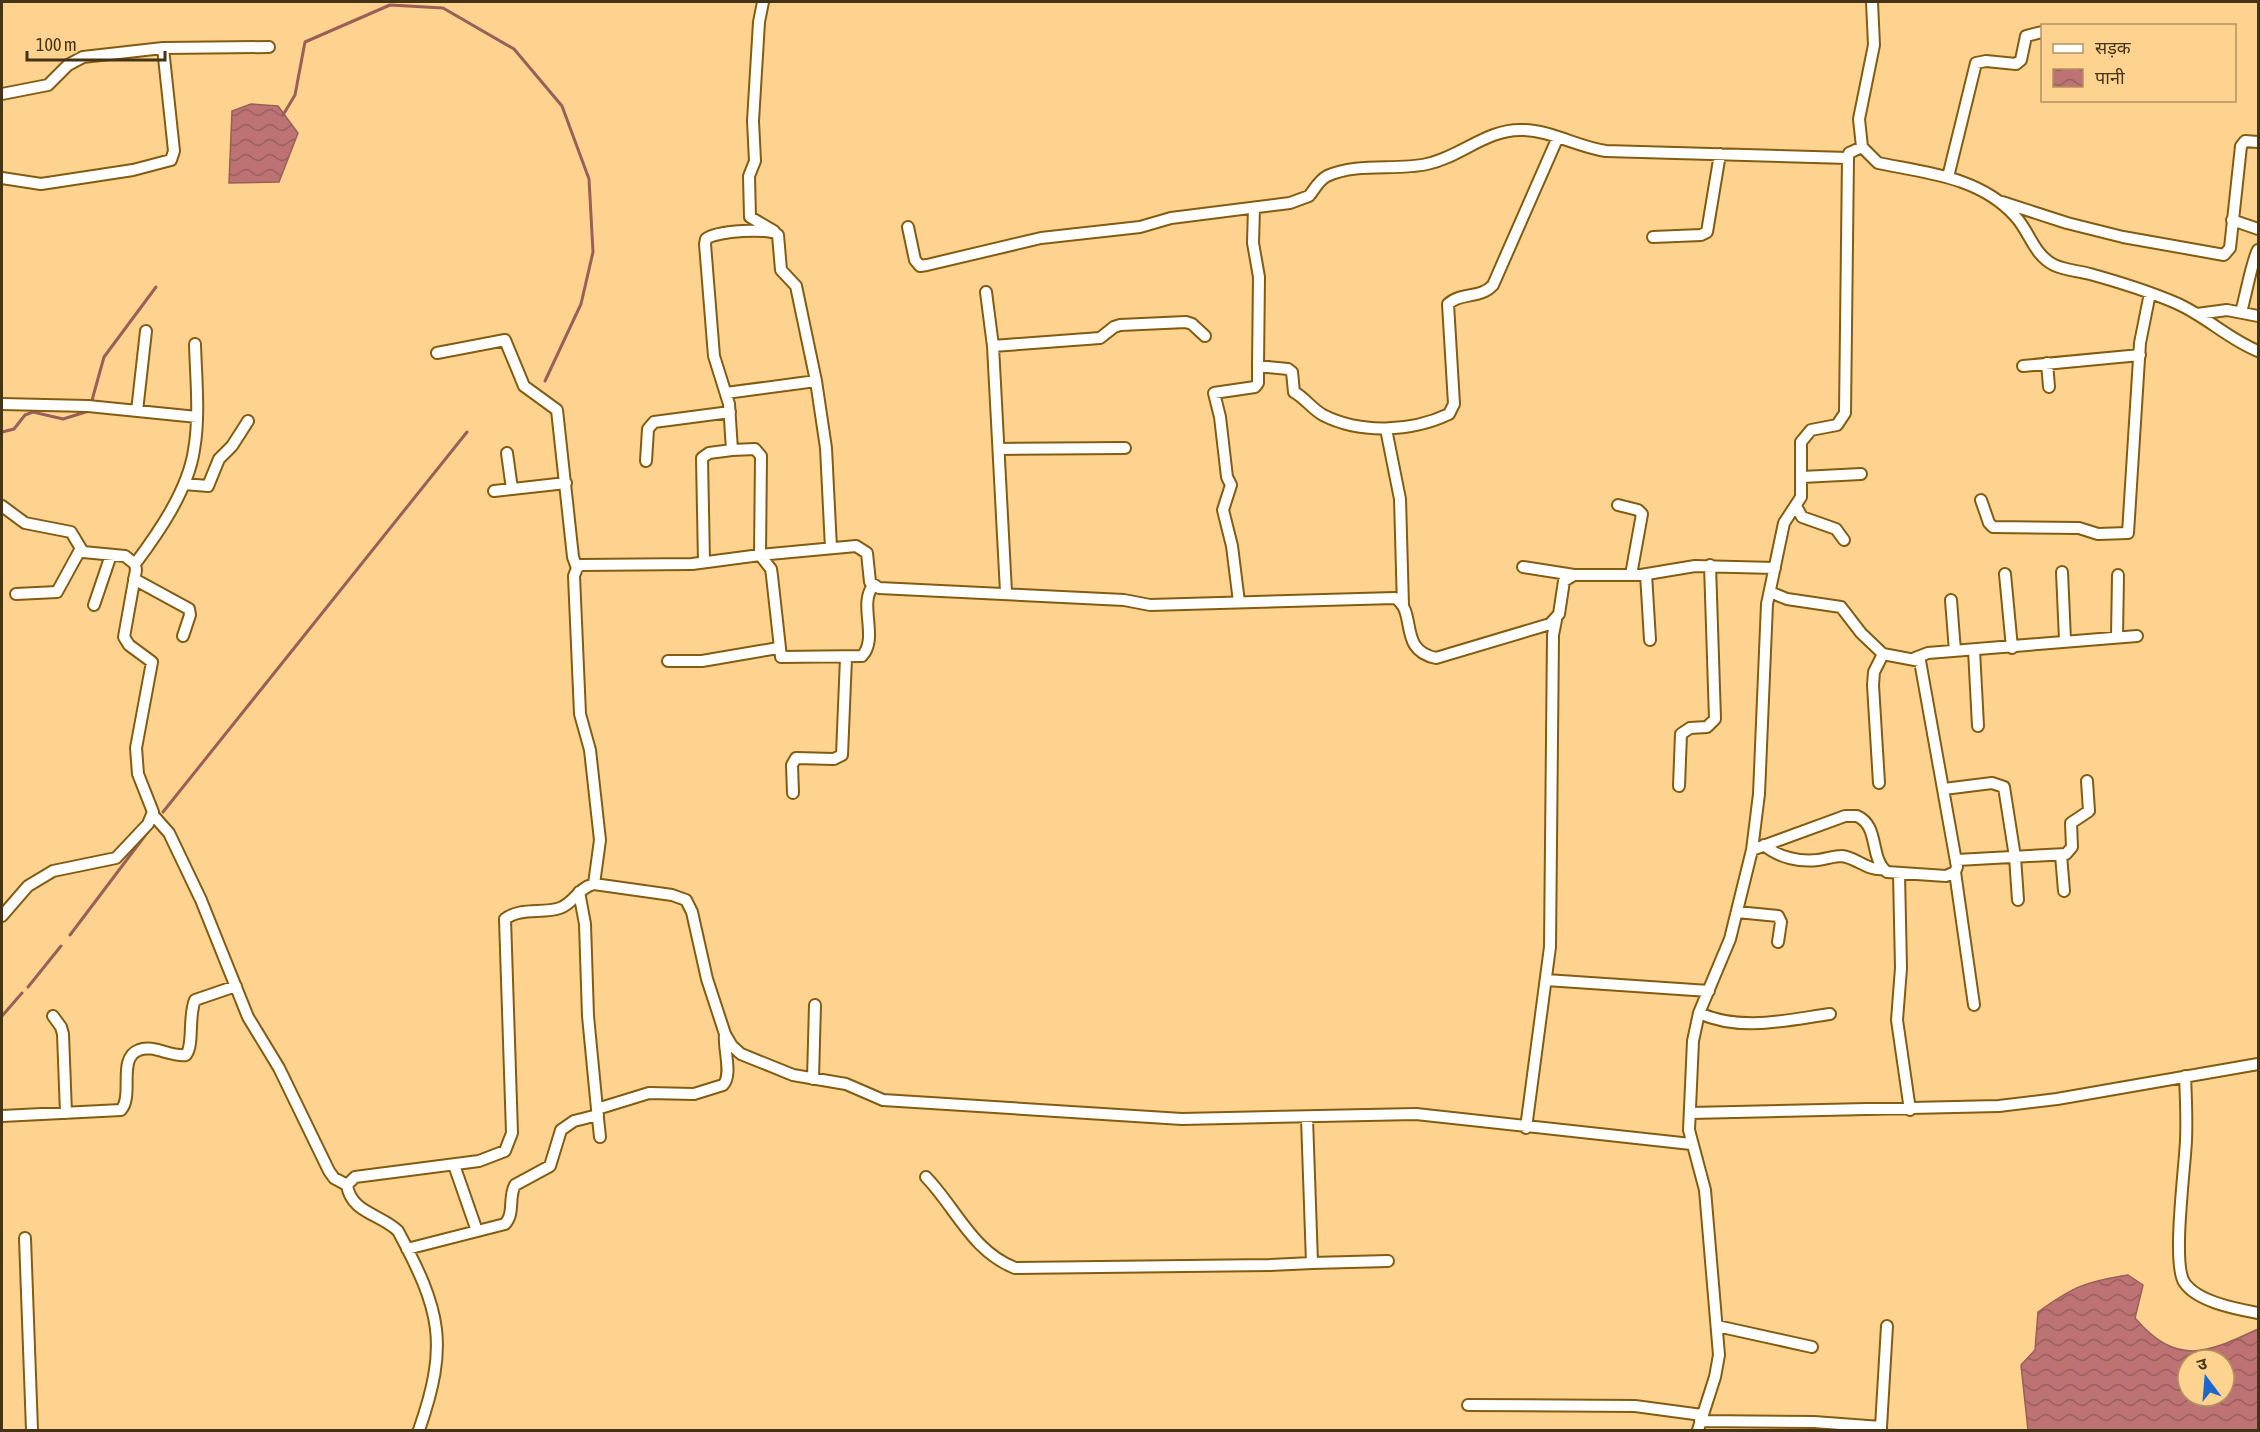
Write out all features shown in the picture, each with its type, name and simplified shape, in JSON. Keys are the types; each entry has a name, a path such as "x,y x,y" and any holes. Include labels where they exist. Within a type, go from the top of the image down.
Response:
{"street":[{"path":"763,2 753,131 755,161 749,176 748,213 775,232 779,241 781,270 796,286 816,381 826,448 831,548"},
{"path":"1872,2 1874,45 1859,119 1862,147 1878,163 1948,177 1987,192 2002,202 2018,219 2034,248 2055,266 2150,293 2198,314 2224,334 2259,351"},
{"path":"1948,177 1976,63 1986,61 2016,64 2021,60 2026,36 2041,32"},
{"path":"2,94 48,85 68,65 83,57 163,48 269,47"},
{"path":"2,178 17,179 32,184 62,182 133,170 171,160 174,151 163,48"},
{"path":"908,227 915,260 920,266 1041,238 1140,227 1171,218 1254,208 1304,199 1321,180 1347,170 1428,164 1498,133 1523,130 1544,132 1579,146 1606,151 1848,158"},
{"path":"1258,366 1288,369 1292,372 1294,392 1326,417 1386,429 1442,417 1453,409 1454,372 1448,304 1452,300 1485,292 1493,285 1558,137"},
{"path":"2002,202 2112,234 2219,255 2230,248 2241,146 2245,141 2259,142"},
{"path":"1700,1422 1715,1377 1719,1355 1705,1190 1691,1144 1693,1041 1699,1014 1730,939 1752,850 1759,794 1764,642 1770,592 1784,523 1801,497 1801,442 1803,437 1812,430 1837,425 1845,413 1848,158 1854,150 1862,147"},
{"path":"1653,237 1701,235 1707,232 1720,154"},
{"path":"1239,602 1232,546 1223,510 1232,485 1227,477 1220,417 1214,393 1255,387 1258,383 1259,277 1254,243 1254,208"},
{"path":"2232,220 2259,229"},
{"path":"732,450 730,412 714,356 706,238 715,233 775,232"},
{"path":"2241,312 2249,287 2254,256 2259,250"},
{"path":"986,292 993,346 1006,592"},
{"path":"1981,500 1993,527 2079,528 2098,534 2128,533 2139,355 2150,293"},
{"path":"2198,314 2227,310 2259,316"},
{"path":"993,346 1100,338 1119,325 1186,322 1192,324 1205,336"},
{"path":"137,411 146,331"},
{"path":"437,353 498,340 508,343 524,386 557,410 573,557 577,568 574,576 580,714 590,750 600,840 594,884"},
{"path":"195,344 197,417 194,451 184,484 155,536 135,564 123,631 129,645 152,662 136,748 138,774 153,815 169,833 201,900 251,1025 279,1068 329,1171 334,1178 346,1185 355,1203 365,1212 390,1223 407,1249 434,1311 438,1333 438,1357 434,1383 419,1431"},
{"path":"2023,366 2139,355"},
{"path":"2047,363 2049,387"},
{"path":"726,393 816,381"},
{"path":"2,404 91,406 197,417"},
{"path":"646,461 648,429 654,422 730,412"},
{"path":"184,484 208,486 219,459 232,446 248,421"},
{"path":"1386,429 1400,499 1403,606 1414,645 1427,656 1436,658 1556,620"},
{"path":"999,449 1125,448"},
{"path":"577,568 589,564 666,565 704,562 760,555 831,548 863,548 867,553 869,575 873,586 869,595 866,652 857,658 786,659 781,657 778,648 779,618 771,568 760,555 761,456 755,449 709,453 702,458 704,562"},
{"path":"507,453 512,489"},
{"path":"1802,477 1862,474"},
{"path":"494,491 566,483"},
{"path":"1618,505 1635,508 1642,514 1631,575"},
{"path":"2,506 26,523 71,532 80,550"},
{"path":"1796,506 1802,517 1836,529 1844,540"},
{"path":"80,550 125,556 135,564"},
{"path":"16,594 57,592 80,550"},
{"path":"94,605 111,555"},
{"path":"1523,567 1575,575 1646,574 1710,565 1775,568"},
{"path":"1679,786 1681,734 1690,728 1707,727 1715,719 1710,565"},
{"path":"2062,572 2065,640"},
{"path":"1646,574 1650,640"},
{"path":"2005,574 2012,648"},
{"path":"1526,1128 1550,947 1553,635 1561,608 1564,581 1575,575"},
{"path":"2117,637 2118,576"},
{"path":"134,579 189,609 190,615 183,636"},
{"path":"873,586 1124,600 1150,605 1388,597 1395,598 1403,606"},
{"path":"1770,592 1787,598 1841,607 1861,633 1883,654 1915,658 1920,661 1924,671 1957,860 1955,872 1974,1005"},
{"path":"1951,600 1955,651"},
{"path":"1915,658 1928,653 2012,648 2065,640 2137,636"},
{"path":"668,661 702,662 778,648"},
{"path":"1974,650 1978,726"},
{"path":"1879,783 1874,672 1883,654"},
{"path":"793,793 792,765 796,758 834,759 842,755 846,658"},
{"path":"1957,860 2061,855 2070,851 2072,847 2071,823 2089,812 2087,780"},
{"path":"1944,789 1992,783 2004,787 2015,857 2018,900"},
{"path":"2,916 28,886 53,871 116,858 153,815"},
{"path":"1752,850 1845,816 1857,816 1862,818 1870,831 1883,869"},
{"path":"1764,845 1777,854 1790,858 1812,860 1844,856 1873,869 1883,869 1899,874 1946,876 1955,872"},
{"path":"2061,855 2064,891"},
{"path":"1899,874 1901,968 1897,1020 1910,1110"},
{"path":"346,1185 355,1177 454,1165 494,1157 505,1151 510,1143 510,1015 506,919 516,913 560,908 579,892 594,884 672,895 686,900 692,912 701,963 725,1034 741,1054 793,1076 846,1084 871,1096 897,1103 1182,1119 1416,1114 1526,1128 1691,1144"},
{"path":"579,892 585,924 588,1016 600,1137"},
{"path":"1737,912 1779,916 1781,922 1778,942"},
{"path":"1546,980 1709,991"},
{"path":"2,1116 121,1110 126,1099 128,1061 131,1055 143,1048 186,1055 189,1049 190,1018 195,1000 236,986"},
{"path":"813,1079 815,1005"},
{"path":"1699,1014 1713,1019 1749,1024 1830,1014"},
{"path":"53,1016 63,1034 66,1113"},
{"path":"407,1249 505,1224 509,1219 515,1185 550,1166 561,1130 573,1121 649,1093 694,1094 723,1085 727,1077 723,1048 725,1034"},
{"path":"1690,1113 1910,1110 2032,1103 2259,1064"},
{"path":"2186,1076 2186,1139 2180,1236 2182,1277 2191,1289 2219,1304 2259,1313"},
{"path":"1307,1118 1312,1263"},
{"path":"454,1165 477,1231"},
{"path":"926,1177 940,1191 967,1232 995,1257 1015,1268 1388,1261"},
{"path":"25,1238 32,1431"},
{"path":"1717,1326 1812,1347"},
{"path":"1468,1405 1635,1406 1700,1422 1814,1422 1881,1429 1887,1326"}],"water":[{"path":"251,104 278,106 298,133 279,182 229,183 232,111"},
{"path":"2128,1275 2143,1285 2135,1318 2150,1334 2176,1348 2176,1408 2236,1408 2236,1348 2211,1348 2258,1329 2258,1430 2028,1430 2021,1365 2035,1350 2038,1312 2061,1296 2090,1283"}],"waterway":[{"path":"283,115 295,95 305,42 390,5 443,8 514,49 562,106 589,179 593,252 581,304 545,381"},
{"path":"2,432 14,429 25,415 33,412 63,419 89,411 104,357 156,287"},
{"path":"163,812 467,432"},
{"path":"70,935 147,833"},
{"path":"28,987 61,946"},
{"path":"2,1016 22,993"}]}
